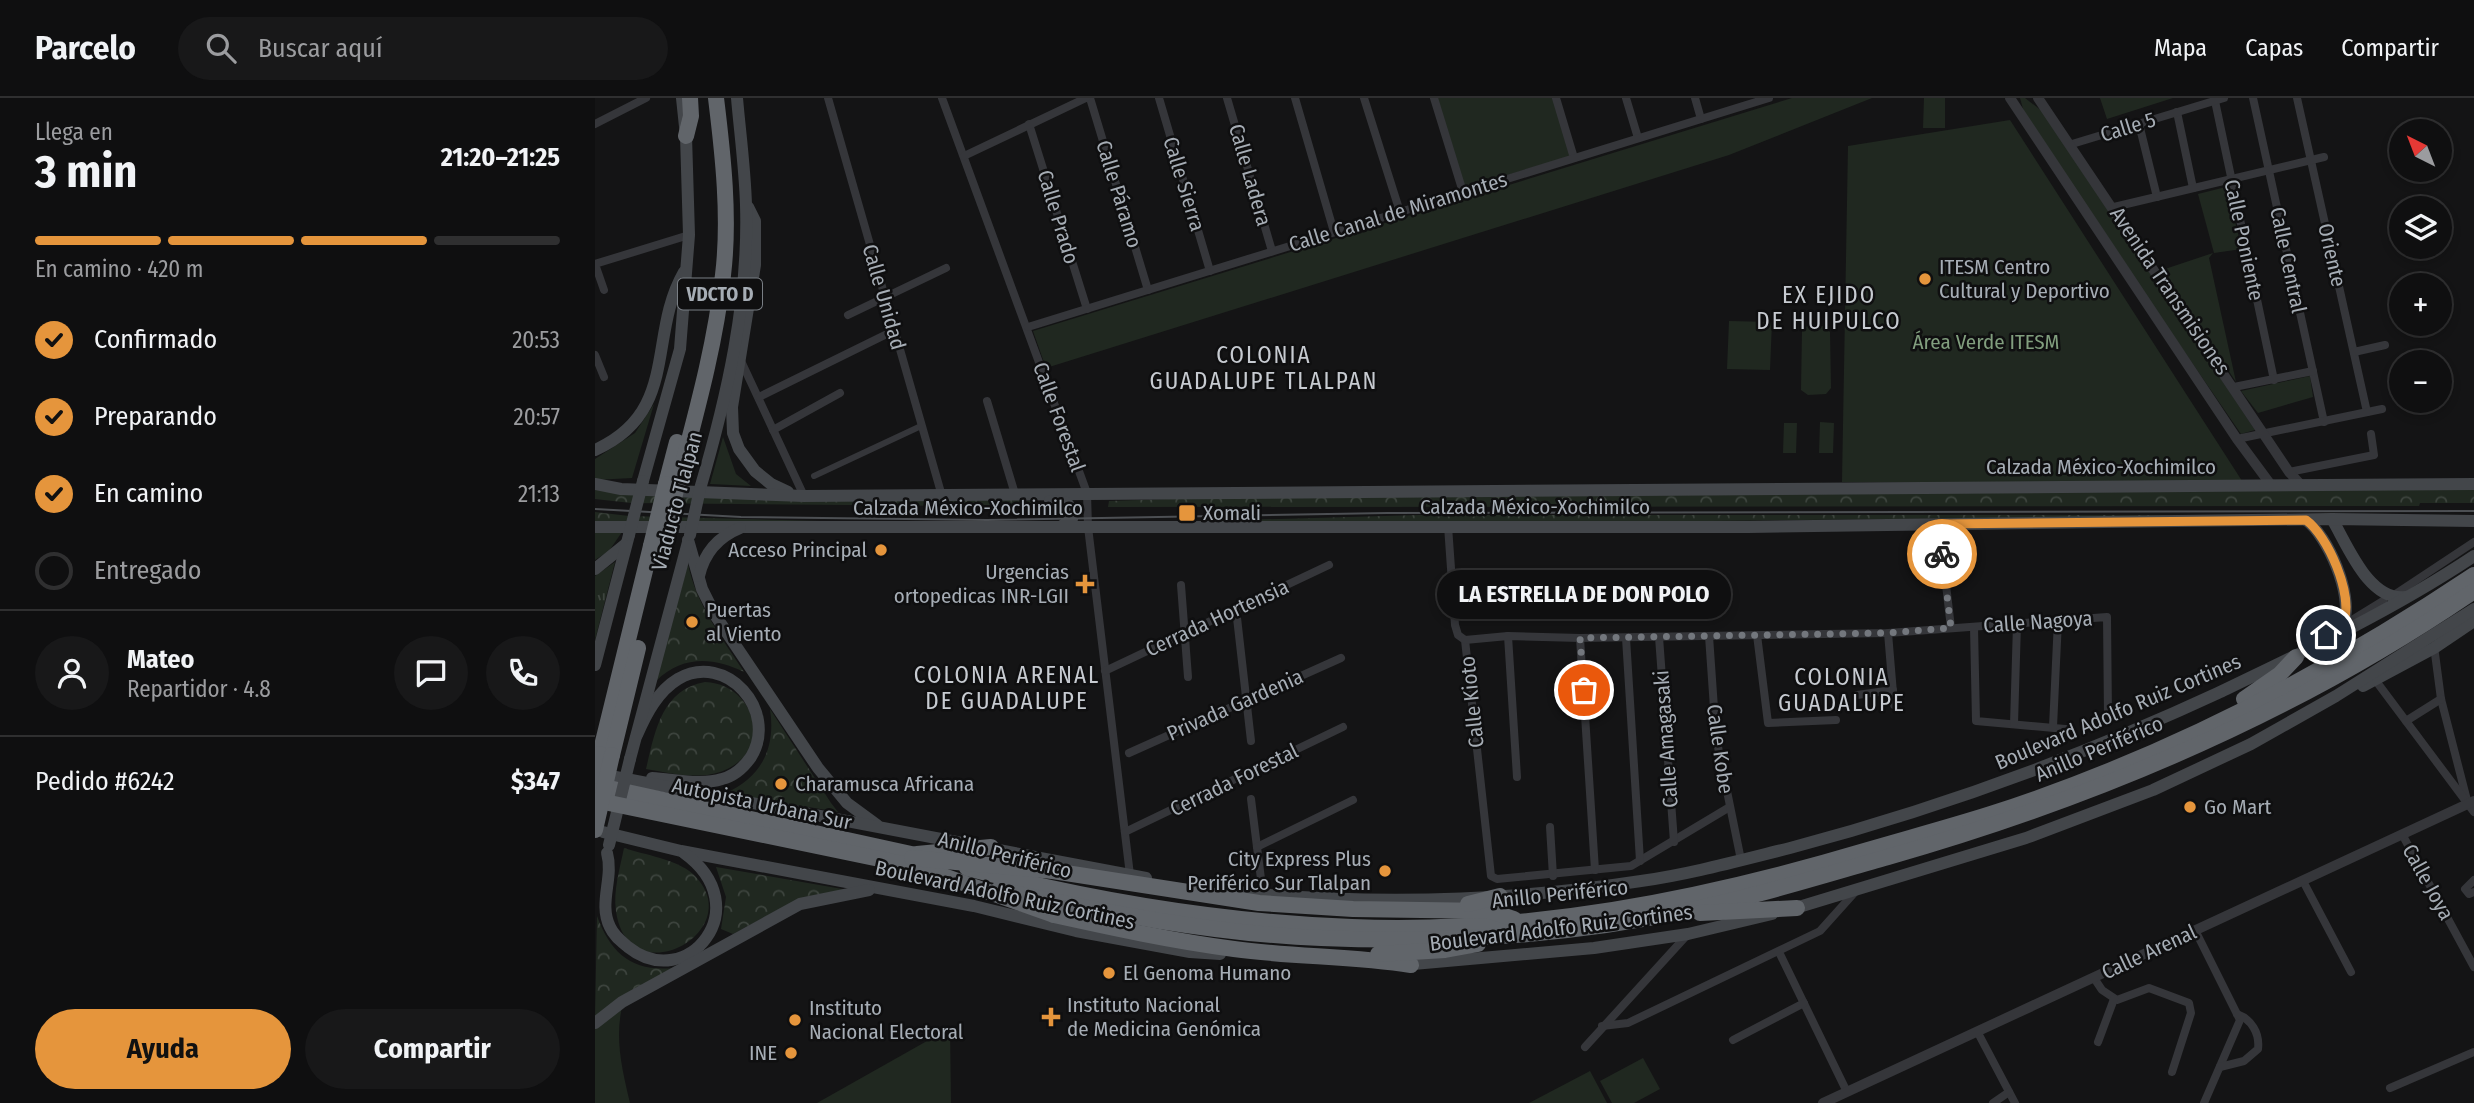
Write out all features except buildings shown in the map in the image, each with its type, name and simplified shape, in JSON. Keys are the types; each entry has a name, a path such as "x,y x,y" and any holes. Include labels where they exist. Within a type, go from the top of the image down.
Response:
{"highway":[{"path":"687,136 691,116 690,98"},
{"name":"Viaducto Tlalpan","path":"595,830 606,755 672,485 715,270 714,147 705,98"},
{"name":"Viaducto Tlalpan","path":"672,485 704,383 723,274 722,146 716,98"},
{"name":"Anillo Periférico","path":"595,785 1085,896 1234,919 1354,927 1515,928 1653,905 1815,866 2038,797 2395,641 2474,575"},
{"name":"Anillo Periférico","path":"595,803 1090,909 1194,926 1321,938 1608,924 1684,912 1796,884 1980,831 2061,802 2243,725 2395,641 2474,591"},
{"path":"2219,720 2303,654"},
{"name":"Viaducto Tlalpan","path":"595,774 606,755"},
{"name":"Autopista Urbana Sur","path":"595,791 918,860"},
{"name":"Autopista Urbana Sur","path":"595,803 918,860"},
{"path":"918,860 991,847"},
{"path":"918,860 1075,874 1259,904 1490,911 1515,928"},
{"path":"918,860 1054,915 1100,925 1237,949 1344,956 1411,965"},
{"path":"1417,910 1500,896"},
{"path":"1684,912 1714,914 1797,908"},
{"path":"1344,956 1445,950 1515,928"}],"main road":[{"name":"Viaducto Tlalpan","path":"595,665 680,349 689,235 687,136 682,98"},
{"name":"Viaducto Tlalpan","path":"595,906 630,759 718,428 739,323 745,268 746,203 737,98"},
{"path":"746,203 755,221 756,256 732,407 735,441 749,464 771,484 804,496"},
{"path":"595,450 626,430 651,397 673,295 688,266"},
{"name":"Calzada México-Xochimilco","path":"595,484 621,489 804,496 2474,484"},
{"path":"1017,494 1030,500 1067,503 1073,514 1068,523 1061,526"},
{"path":"2332,519 2372,584 2388,596 2410,597"},
{"name":"Calzada México-Xochimilco","path":"595,527 1061,526 1159,529 1748,527 2332,519 2474,521"},
{"path":"2303,654 2338,628 2346,610 2335,562 2322,537 2306,520"},
{"path":"699,580 711,550 728,533 743,527"},
{"path":"689,538 699,580 710,607 818,768 855,810 887,829"},
{"path":"595,569 628,539"},
{"name":"Boulevard Adolfo Ruiz Cortines","path":"595,774 1196,887 1263,895 1304,899 1399,900 1500,896 1642,881 1741,860 1861,829 2063,760 2303,654 2410,597 2474,556"},
{"name":"Boulevard Adolfo Ruiz Cortines","path":"595,830 681,851 890,890 1076,931 1190,952 1411,965 1594,948 1688,934 1797,908 2026,838 2153,790 2251,744 2336,696 2395,641 2433,641 2474,609"},
{"path":"2336,696 2376,681 2433,641 2474,621"},
{"path":"629,780 654,778 705,782 729,776 745,764 753,752 758,739 759,718 753,700 740,686 714,674 695,673 676,680 665,689 637,734"},
{"path":"608,849 610,866 606,916 615,937 643,957 670,961 691,953 709,933 715,917 716,890 699,863 681,851"},
{"path":"595,1023 622,1002 800,904 860,890 890,890"},
{"path":"709,933 733,941"}],"street":[{"path":"595,124 646,98"},
{"name":"Calle Unidad","path":"828,98 941,496"},
{"path":"964,156 1088,98"},
{"name":"Calle Páramo","path":"1088,98 1148,290"},
{"name":"Calle Sierra","path":"1159,98 1210,271"},
{"name":"Calle Ladera","path":"1227,98 1272,251"},
{"path":"1295,98 1334,232"},
{"path":"1364,98 1401,212"},
{"path":"1434,98 1463,192"},
{"path":"1556,98 1574,158"},
{"path":"1626,98 1638,138"},
{"path":"1695,98 1701,119"},
{"name":"Calle Canal de Miramontes","path":"1028,327 1766,98"},
{"name":"Avenida Transmisiones","path":"2010,98 2237,439 2271,485"},
{"name":"Avenida Transmisiones","path":"2038,98 2072,144 2263,433 2301,485"},
{"name":"Calle 5","path":"2072,144 2224,98"},
{"name":"Calle Central","path":"2253,98 2324,422"},
{"name":"Oriente","path":"2297,98 2367,412"},
{"name":"Calle Forestal","path":"944,99 1087,493 1088,527 1130,875"},
{"name":"Calle Poniente","path":"2215,101 2274,380"},
{"path":"2177,112 2193,188"},
{"name":"Calle Prado","path":"1029,124 1087,309"},
{"path":"2139,124 2157,197"},
{"path":"2114,207 2324,157"},
{"path":"604,290 595,264 689,235"},
{"path":"848,315 946,268"},
{"path":"758,397 893,331"},
{"path":"2354,352 2385,345"},
{"path":"595,355 604,377"},
{"path":"741,361 804,496"},
{"path":"2234,387 2313,371"},
{"path":"773,430 841,393"},
{"path":"987,401 1017,494"},
{"path":"2237,439 2382,409"},
{"path":"814,476 921,426"},
{"path":"2289,471 2374,455 2371,434"},
{"path":"1939,524 1951,628"},
{"name":"Calle Kioto","path":"1447,526 1455,625 1458,635 1465,640 1489,869 1497,879 1553,876"},
{"path":"2397,593 2474,542"},
{"name":"Cerrada Hortensia","path":"1105,671 1329,565"},
{"path":"1181,585 1188,677"},
{"path":"2338,628 2383,601"},
{"path":"1236,609 1251,741"},
{"name":"Calle Nagoya","path":"1465,640 1509,636 1626,638 1888,633 2107,617 2108,716"},
{"path":"2053,727 2058,620"},
{"path":"2014,724 2017,624"},
{"path":"1974,627 1976,721 2066,729"},
{"path":"1888,633 1894,705"},
{"path":"1757,635 1765,718 1768,723 1836,720"},
{"path":"1509,636 1517,777"},
{"name":"Calle Kobe","path":"1709,636 1716,737 1728,808 1741,860"},
{"name":"Calle Amagasaki","path":"1659,637 1674,842"},
{"path":"1580,638 1595,870"},
{"path":"1626,638 1640,861"},
{"path":"2433,641 2441,699 2472,806"},
{"name":"Privada Gardenia","path":"1129,753 1341,658"},
{"path":"2376,681 2472,806"},
{"path":"1857,695 1893,690"},
{"path":"2406,721 2441,699"},
{"name":"Cerrada Forestal","path":"1125,832 1343,727"},
{"path":"1251,799 1263,895"},
{"path":"1257,847 1353,800"},
{"name":"Calle Arenal","path":"1823,1103 2402,834 2472,806"},
{"path":"1550,827 1553,876 1631,866 1728,808"},
{"name":"Calle Joya","path":"2402,834 2474,967"},
{"path":"2303,880 2351,972"},
{"path":"2474,880 2465,889 2469,894 2474,892"},
{"path":"1602,1026 1628,1023 1820,931 1857,889"},
{"path":"2195,930 2240,1020 2204,1103"},
{"path":"1584,1047 1688,934"},
{"path":"1779,952 1847,1092"},
{"path":"2094,978 2102,990 2115,999 2123,1000 2149,988 2189,1003 2191,1013 2172,1072"},
{"path":"2098,1042 2115,999"},
{"path":"1733,1040 1804,1003"},
{"path":"2220,1066 2244,1061 2258,1049 2255,1029 2247,1017 2237,1014"},
{"path":"1977,1031 2015,1103"},
{"path":"2391,1088 2474,1052"},
{"path":"1993,1103 2009,1092"}],"green space":[{"path":"1437,98 1553,98 1571,156 1464,188"},
{"path":"1792,98 1872,98 1729,155 1046,368 1033,331"},
{"path":"1924,98 1945,98 1945,128 1923,128"},
{"path":"2020,98 2025,98 2042,111 2255,430 2241,434 2027,123"},
{"path":"2100,98 2173,98 2107,119"},
{"name":"Área Verde ITESM","path":"2010,120 2244,484 1842,482 1848,146"},
{"path":"2226,187 2242,249 2214,253 2198,194"},
{"path":"2213,253 2209,258 2236,382 2162,270"},
{"path":"1729,321 1772,322 1770,370 1727,369"},
{"path":"1807,326 1823,326 1830,332 1831,388 1826,394 1808,395 1801,390 1802,331"},
{"path":"2310,376 2313,397 2258,413 2241,391"},
{"path":"654,404 632,478 595,480 595,459 635,433"},
{"path":"1820,422 1834,423 1833,453 1819,453"},
{"path":"1784,423 1797,423 1796,453 1783,453"},
{"path":"723,437 736,474 751,486 710,484"},
{"path":"595,486 1022,500 1069,507 631,503 595,499"},
{"path":"2474,489 2474,503 2420,503 2419,506 1108,507 1109,501 1200,498"},
{"path":"595,512 629,516 821,521 595,525"},
{"path":"1420,515 2269,515 1710,521 1203,521"},
{"path":"595,532 622,532 609,551 595,560"},
{"path":"615,562 595,640 595,576"},
{"path":"688,564 703,607 744,672 721,663 698,661 677,667 656,681"},
{"path":"705,682 722,685 746,705 752,719 750,748 740,760 716,773 685,775 646,769 657,727 669,703 690,687"},
{"path":"770,709 838,812 726,793 749,778 764,759 771,736"},
{"path":"624,848 669,861 686,869 693,874 707,895 708,916 698,933 681,946 661,952 641,950 625,937 615,903"},
{"path":"716,867 848,890 793,902 733,934 721,929 726,897"},
{"path":"597,916 609,941 625,958 646,967 674,968 595,1018"},
{"path":"623,1003 619,1041 630,1103 595,1103 595,1026"},
{"path":"950,1028 951,1103 817,1103"},
{"path":"1643,1058 1660,1089 1634,1103 1612,1103 1600,1081"},
{"path":"1590,1071 1607,1103 1529,1103"}],"tram line":[{"path":"595,509 741,517 987,520 1387,513 2474,511"}],"way so far":[{"path":"1584,690 1580,638 1888,633 1951,628 1942,554"}],"place":[{"name":"ITESM Centro Cultural y Deportivo","path":"1925,279"},
{"name":"Xomali","path":"1187,513"},
{"name":"Acceso Principal","path":"881,550"},
{"name":"Urgencias ortopedicas INR-LGII","path":"1085,584"},
{"name":"Puertas al Viento","path":"692,622"},
{"name":"LA ESTRELLA DE DON POLO","path":"1584,690"},
{"name":"Charamusca Africana","path":"781,784"},
{"name":"Go Mart","path":"2190,807"},
{"name":"City Express Plus Periférico Sur Tlalpan","path":"1385,871"},
{"name":"El Genoma Humano","path":"1109,973"},
{"name":"Instituto Nacional de Medicina Genómica","path":"1051,1017"},
{"name":"Instituto Nacional Electoral","path":"795,1020"},
{"name":"INE","path":"791,1053"}],"district":[{"name":"EX EJIDO DE HUIPULCO","path":"1829,308"},
{"name":"COLONIA GUADALUPE TLALPAN","path":"1264,368"},
{"name":"COLONIA ARENAL DE GUADALUPE","path":"1007,688"},
{"name":"COLONIA GUADALUPE","path":"1842,690"}],"route":[{"path":"1942,554 1939,524 2306,520 2319,532 2331,552 2346,606 2344,621 2326,635"}]}
